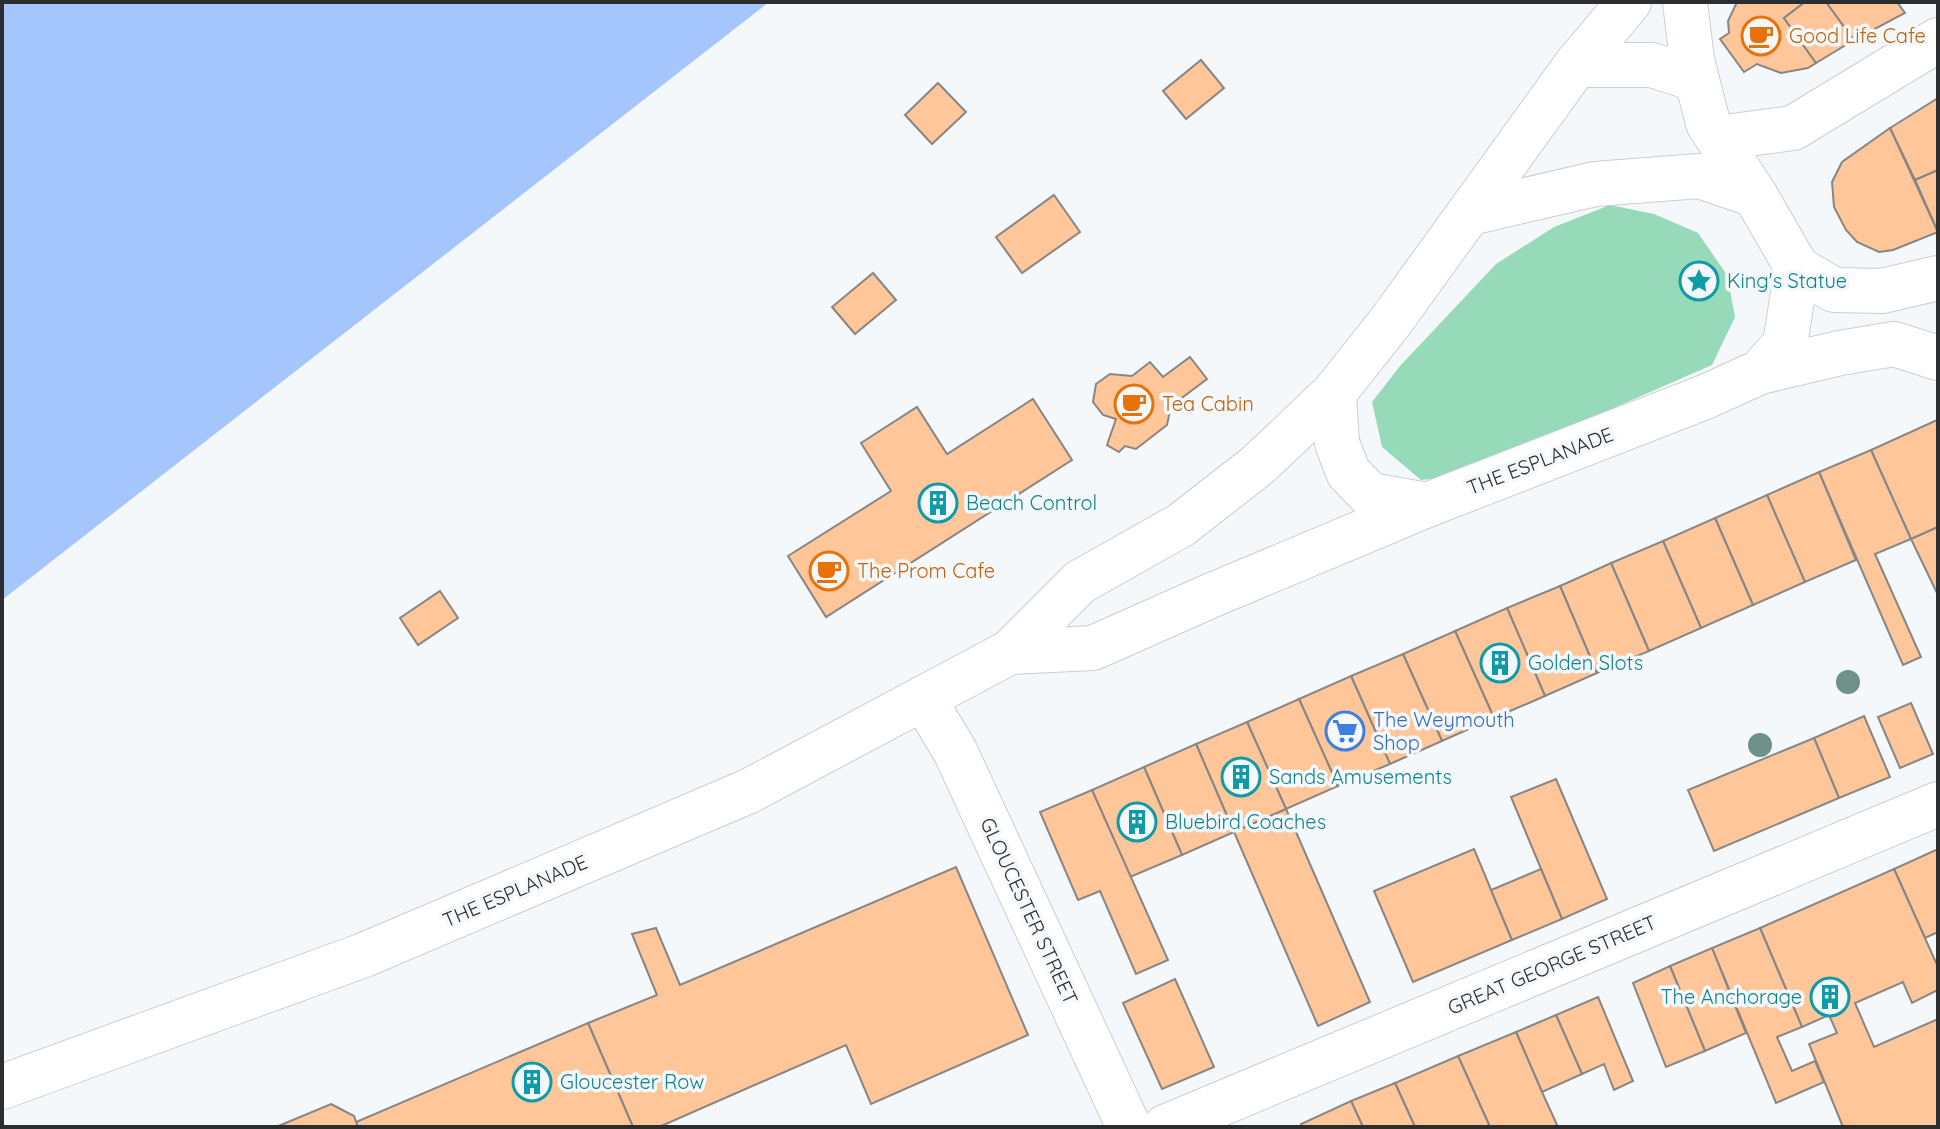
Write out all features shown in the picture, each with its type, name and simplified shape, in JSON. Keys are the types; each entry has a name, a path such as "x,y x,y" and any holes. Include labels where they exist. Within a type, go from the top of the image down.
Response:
{"street":[{"name":"THE ESPLANADE","path":"2,1087 379,949 749,791 1010,652 1080,582 1181,525 1258,465 1334,393 1470,213 1576,65 1629,2"},
{"path":"1685,2 1695,79 1708,123 1797,268 1834,290 1882,291 1938,278"},
{"path":"1718,138 1793,128 1938,40"},
{"path":"1576,65 1652,65 1695,79"},
{"path":"1470,213 1595,184 1699,176 1755,195"},
{"name":"THE ESPLANADE","path":"1010,652 1093,648 1427,505 1705,397 1760,372 1785,344 1797,268"},
{"path":"1760,372 1894,344 1938,358"},
{"path":"1334,393 1337,443 1348,472 1370,495 1427,505"},
{"name":"GLOUCESTER STREET","path":"923,698 955,751 1129,1127"},
{"name":"GREAT GEORGE STREET","path":"1165,1127 1938,804"}],"green space":[{"path":"1610,205 1654,214 1698,233 1727,275 1735,317 1712,365 1458,476 1421,480 1382,447 1372,402 1400,366 1496,264 1554,227"}],"water":[{"path":"2,2 769,2 2,600"}],"building":[{"name":"Good Life Cafe","path":"1737,2 1805,2 1784,18 1816,63 1808,68 1781,73 1757,64 1744,72 1720,39 1729,33 1728,21"},
{"path":"1805,2 1826,2 1854,40 1816,63 1784,18"},
{"path":"1826,2 1897,2 1905,13 1854,40"},
{"path":"1201,60 1224,88 1186,119 1163,91"},
{"path":"938,83 966,112 932,144 905,115"},
{"path":"1938,98 1938,170 1915,180 1890,128"},
{"path":"1890,128 1938,232 1893,250 1879,252 1857,242 1846,230 1834,207 1832,182 1842,162"},
{"path":"1938,170 1938,232 1915,180"},
{"path":"1054,195 1080,232 1022,273 996,237"},
{"path":"873,273 896,300 855,334 832,307"},
{"name":"Tea Cabin","path":"1190,357 1207,379 1171,406 1167,425 1136,449 1125,446 1119,452 1107,445 1116,419 1103,415 1093,402 1096,384 1110,374 1132,376 1150,362 1163,377"},
{"name":"Beach Control","path":"1033,399 1072,460 826,617 788,556 891,491 861,443 917,407 947,454"},
{"path":"1937,420 1938,527 1911,539 1871,450"},
{"path":"1871,450 1911,539 1875,554 1921,657 1903,665 1819,472"},
{"path":"1819,472 1856,560 1805,582 1767,495"},
{"path":"1767,495 1805,582 1753,605 1715,518"},
{"path":"1715,518 1753,605 1701,628 1663,541"},
{"path":"1938,527 1938,595 1911,539"},
{"path":"1663,541 1701,628 1649,651 1611,563"},
{"path":"1611,563 1649,651 1597,673 1560,586"},
{"path":"1560,586 1597,673 1545,696 1507,608"},
{"path":"440,591 458,618 418,645 400,618"},
{"name":"Golden Slots","path":"1507,608 1545,696 1494,718 1455,631"},
{"path":"1455,631 1494,718 1442,741 1403,654"},
{"path":"1403,654 1442,741 1390,764 1351,676"},
{"name":"The Weymouth Shop","path":"1351,676 1390,764 1338,786 1299,699"},
{"path":"1299,699 1338,786 1286,809 1247,722"},
{"path":"1911,703 1933,754 1900,768 1878,717"},
{"path":"1864,716 1890,777 1839,798 1814,738"},
{"name":"Sands Amusements","path":"1247,722 1286,809 1234,832 1196,744"},
{"path":"1814,738 1839,798 1714,851 1688,790"},
{"path":"1196,744 1234,832 1182,855 1144,767"},
{"name":"Bluebird Coaches","path":"1144,767 1182,855 1130,877 1092,790"},
{"path":"1556,779 1607,899 1562,919 1511,797"},
{"path":"1092,790 1168,960 1136,974 1100,891 1078,900 1040,812"},
{"path":"1286,809 1370,1002 1318,1026 1234,832"},
{"path":"1474,849 1512,940 1413,982 1374,891"},
{"path":"1938,849 1938,932 1925,938 1894,869"},
{"path":"956,867 1028,1035 871,1104 846,1045 659,1127 633,1127 588,1023 657,995 632,934 656,928 680,985"},
{"path":"1541,869 1562,919 1512,940 1491,890"},
{"name":"The Anchorage","path":"1894,869 1938,967 1938,990 1912,1003 1903,982 1855,1003 1874,1047 1938,1019 1938,1127 1843,1127 1809,1044 1837,1033 1829,1015 1802,1027 1760,928"},
{"path":"1760,928 1802,1027 1777,1037 1792,1071 1815,1061 1824,1082 1776,1103 1712,948"},
{"path":"1712,948 1746,1033 1705,1051 1670,966"},
{"path":"1670,966 1705,1051 1666,1067 1633,983"},
{"path":"1175,979 1214,1067 1162,1089 1123,1003"},
{"path":"1598,997 1633,1081 1614,1090 1604,1064 1582,1074 1556,1015"},
{"path":"1556,1015 1582,1074 1542,1092 1516,1032"},
{"name":"Gloucester Row","path":"588,1023 633,1127 358,1127 356,1122"},
{"path":"1516,1032 1558,1127 1490,1127 1458,1056"},
{"path":"1458,1056 1490,1127 1415,1127 1395,1083"},
{"path":"1395,1083 1415,1127 1363,1127 1351,1101"},
{"path":"1351,1101 1363,1127 1302,1127 1301,1124"},
{"path":"331,1104 354,1116 358,1127 276,1127"}],"place":[{"name":"Good Life Cafe","path":"1761,36"},
{"name":"King's Statue","path":"1699,281"},
{"name":"Tea Cabin","path":"1134,404"},
{"name":"Beach Control","path":"938,503"},
{"name":"The Prom Cafe","path":"829,571"},
{"name":"Golden Slots","path":"1500,663"},
{"name":"The Weymouth Shop","path":"1345,731"},
{"name":"Sands Amusements","path":"1241,777"},
{"name":"Bluebird Coaches","path":"1137,822"},
{"name":"The Anchorage","path":"1830,997"},
{"name":"Gloucester Row","path":"532,1082"}]}
